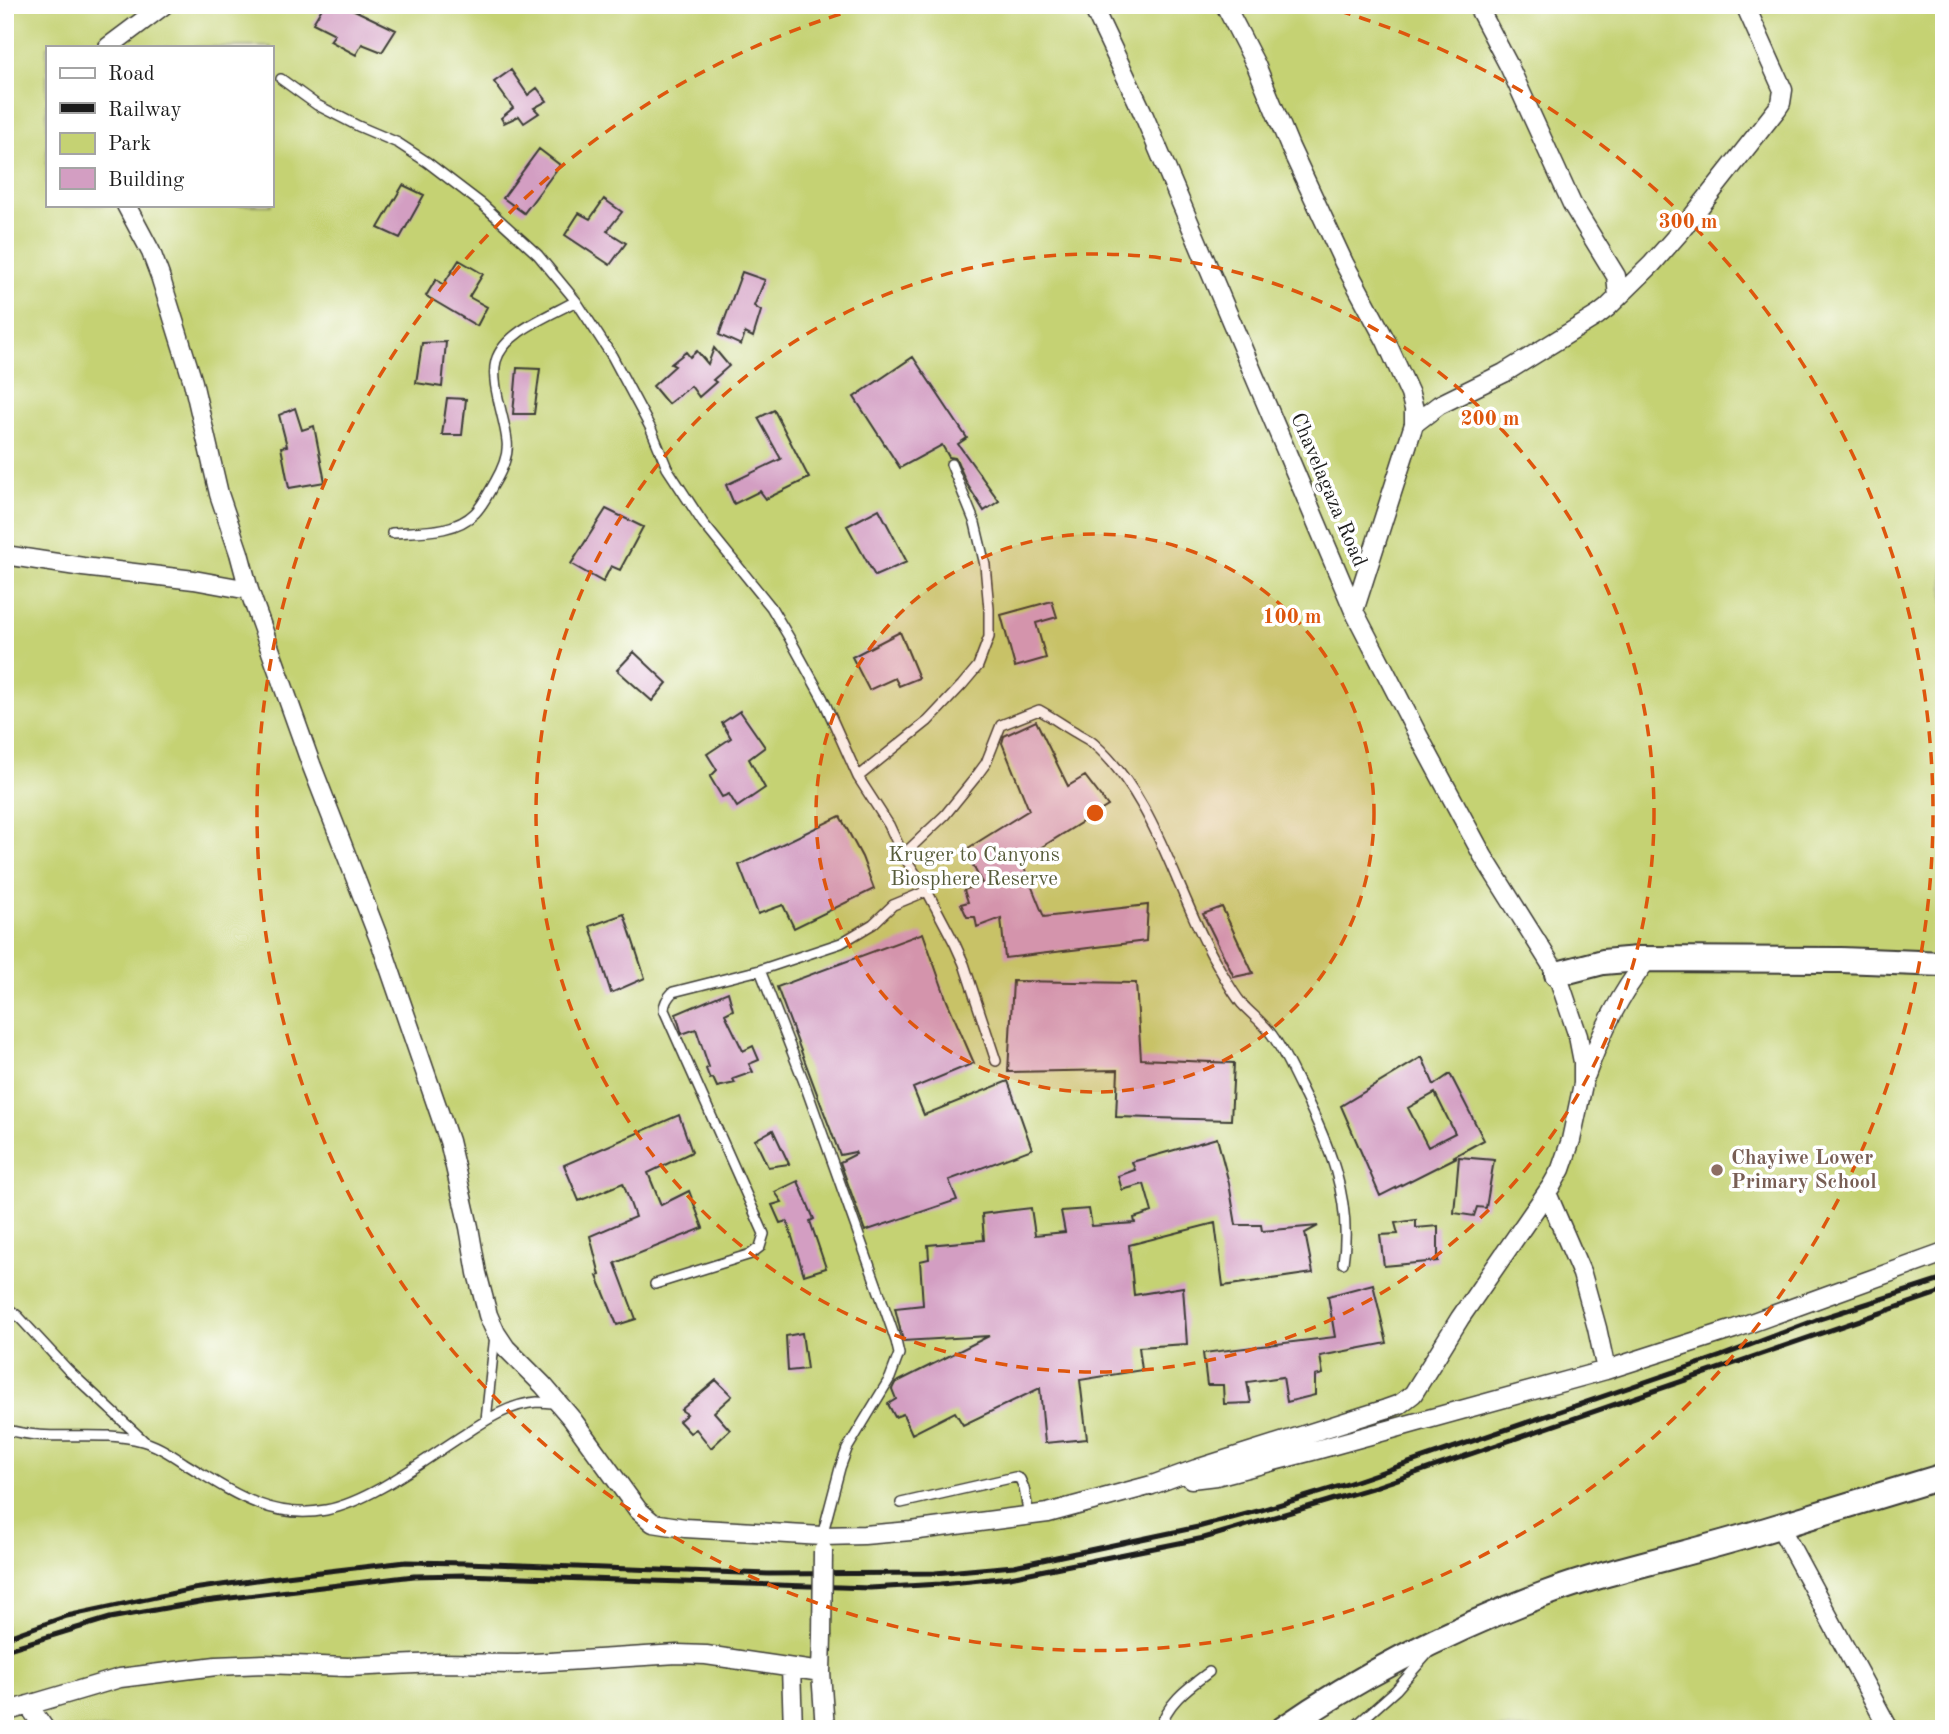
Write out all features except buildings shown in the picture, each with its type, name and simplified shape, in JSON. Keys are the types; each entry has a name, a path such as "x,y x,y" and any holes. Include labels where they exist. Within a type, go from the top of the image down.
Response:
{"street":[{"path":"109,46 164,5"},
{"name":"Chavelagaza Road","path":"1092,5 1142,111 1354,611 1483,856 1557,974 1578,1035 1583,1062 1583,1084"},
{"path":"1225,5 1256,65 1290,148 1343,263 1386,341 1414,409 1414,424 1354,611"},
{"path":"1477,5 1509,66 1572,204 1616,276 1618,297"},
{"path":"1414,424 1439,405 1504,373 1598,315 1652,264 1680,232 1781,103 1783,90 1745,5"},
{"path":"127,206 151,252 160,276 193,382 219,494 249,590 311,764 381,944 449,1141 488,1315 506,1348 572,1419 638,1510 653,1523 823,1544 864,1535 1048,1513 1152,1485 1400,1404 1413,1394 1420,1384 1460,1318 1561,1169 1571,1140 1583,1084 1607,1023 1625,990 1648,959"},
{"path":"5,555 249,590"},
{"path":"1557,974 1603,962 1648,959 1841,960 1944,964"},
{"path":"1547,1193 1581,1273 1606,1370"},
{"path":"1152,1485 1216,1476 1606,1370 1734,1329 1944,1253"},
{"path":"1283,1729 1369,1674 1434,1641 1544,1595 1944,1476"},
{"path":"1779,1525 1888,1729"},
{"path":"823,1544 821,1672 825,1729"},
{"path":"5,1712 120,1678 252,1664 348,1667 438,1663 518,1664 677,1654 706,1655 821,1672"},
{"path":"791,1668 793,1729"},
{"path":"28,1705 45,1729"}],"lane":[{"path":"281,79 317,105 398,143 438,170 482,204 538,255 576,301 612,356 651,429 667,468 704,523 771,607 790,639 823,699 858,777 889,825 903,855 928,891 956,944 996,1062"},
{"path":"392,533 449,528 475,513 501,472 508,444 495,379 496,361 515,334 576,301"},
{"path":"858,777 928,721 962,685 978,666 989,637 985,565 975,523 951,464"},
{"path":"903,855 946,815 975,778 986,763 1001,726 1039,710 1091,741 1114,764 1129,785 1148,818 1212,956 1242,1004 1270,1032 1280,1047 1317,1120 1336,1168 1344,1206 1347,1241 1343,1263"},
{"path":"655,1284 751,1254 763,1241 764,1234 664,1010 666,1001 673,992 760,970 841,943 873,924 893,905 928,891"},
{"path":"760,970 804,1082 899,1354 890,1378 847,1449 840,1468 823,1544"},
{"path":"5,1306 145,1442"},
{"path":"486,1420 496,1333"},
{"path":"5,1429 56,1436 124,1437 145,1442 169,1453 256,1504 302,1513 328,1509 354,1500 387,1483 486,1420 525,1404 559,1404"},
{"path":"901,1503 1015,1477 1020,1479 1024,1488 1029,1516"},
{"path":"1352,1729 1396,1690 1429,1655 1434,1641"},
{"path":"1160,1729 1170,1706 1209,1672"}],"green space":[{"name":"Kruger to Canyons Biosphere Reserve","path":"5,5 1944,5 1944,1729 5,1729"}],"railway":[{"path":"5,1638 67,1616 193,1589 406,1562 769,1574 935,1573 1014,1566 1198,1527 1344,1485 1721,1356 1816,1320 1944,1279"},
{"path":"5,1650 110,1618 205,1601 414,1576 464,1575 870,1588 1010,1577 1204,1538 1375,1487 1944,1291"}],"place":[{"name":"Chayiwe Lower Primary School","path":"1717,1170"}]}
